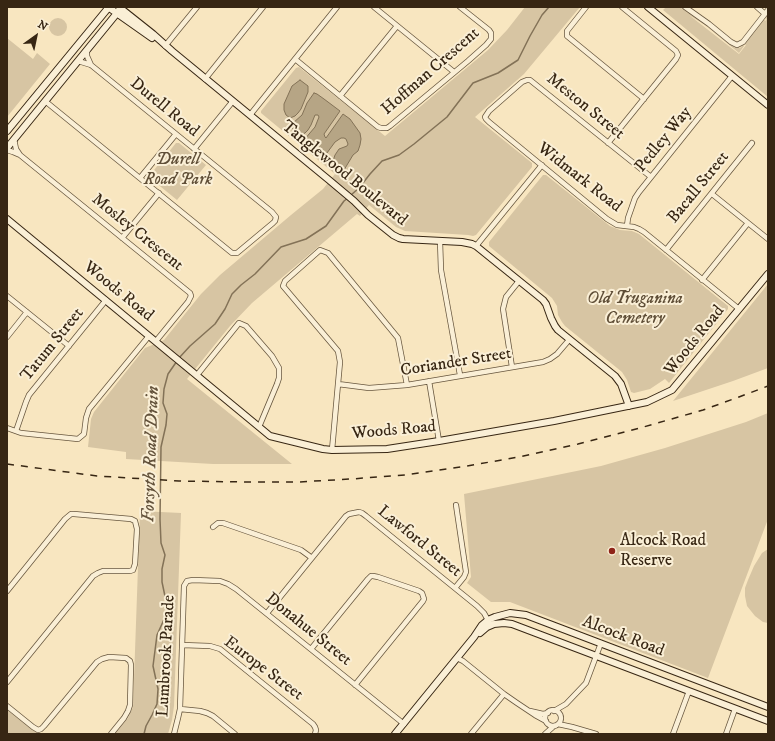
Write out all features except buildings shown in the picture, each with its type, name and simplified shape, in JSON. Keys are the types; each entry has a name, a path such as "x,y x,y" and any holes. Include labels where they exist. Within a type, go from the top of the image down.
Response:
{"street":[{"path":"7,131 108,7"},
{"name":"Tanglewood Boulevard","path":"108,7 120,9 152,34 330,180 383,228 393,235 399,238 468,243 476,246 546,304 555,326 569,340 615,376 621,384 629,406"},
{"path":"165,46 197,7"},
{"path":"205,78 263,7"},
{"path":"374,7 454,72"},
{"name":"Hoffman Crescent","path":"295,59 378,127 387,128 486,45 491,39 491,33 489,30 460,7"},
{"path":"586,7 567,31 567,36 644,99"},
{"path":"608,143 678,55 676,51 622,7"},
{"path":"648,7 655,9 732,76 768,105"},
{"path":"685,7 731,42 737,44 742,42 766,12 757,7"},
{"path":"250,115 334,8"},
{"path":"7,149 120,9"},
{"path":"340,96 397,26"},
{"path":"87,51 87,56 91,65"},
{"name":"Durell Road","path":"78,62 91,65 272,212 276,217 273,223 240,250 232,253 159,193"},
{"name":"Pedley Way","path":"627,226 628,218 635,198 732,76"},
{"name":"Meston Street","path":"485,117 489,111 522,82 530,80 651,177"},
{"path":"37,94 159,193 122,238"},
{"path":"194,149 233,101"},
{"name":"Widmark Road","path":"485,117 486,120 612,222 639,229 739,309"},
{"path":"140,178 176,134"},
{"name":"Mosley Crescent","path":"14,140 16,149 20,155"},
{"name":"Bacall Street","path":"666,250 752,143"},
{"name":"Mosley Crescent","path":"7,149 20,155 187,291 190,295 190,299 156,341"},
{"path":"476,246 542,166"},
{"path":"712,194 768,240"},
{"name":"Woods Road","path":"7,219 270,436 332,450 387,449 554,421 648,402 672,390 768,274"},
{"path":"702,280 748,223"},
{"name":"Woods Road","path":"7,224 33,241"},
{"path":"440,241 440,270 460,375"},
{"path":"332,450 340,362 338,351 283,286 285,281 320,250 328,253 398,338 407,384"},
{"path":"512,367 503,309 506,297 519,281"},
{"path":"7,296 69,346"},
{"name":"Tatum Street","path":"16,431 29,396 106,300"},
{"path":"7,337 27,312"},
{"path":"196,374 239,323 246,326 272,356 278,368 278,384 259,427"},
{"path":"7,428 25,434 78,439 84,434 89,409 149,336"},
{"name":"Coriander Street","path":"338,384 369,388 407,384 543,362 557,354 569,340"},
{"path":"429,381 439,441"},
{"path":"455,588 465,576 466,572 456,505"},
{"name":"Lawford Street","path":"267,613 347,514 362,513 480,608 490,623"},
{"path":"7,592 69,515 74,514 131,519 135,521 137,528 135,564 133,570 103,571 93,576 7,682"},
{"path":"213,527 218,523 223,523 301,550 312,558"},
{"path":"311,649 371,576 376,576 422,593 424,596 423,601 355,685"},
{"name":"Donahue Street","path":"187,581 216,581 228,584 240,591 404,724"},
{"name":"Lumbrook Parade","path":"174,734 180,710 184,586 187,581"},
{"name":"Alcock Road","path":"490,623 495,617 507,613 526,615 768,707"},
{"name":"Alcock Road","path":"395,734 474,637 482,625 504,622 768,721"},
{"path":"529,710 548,714 549,712 554,711 566,704 586,683 601,644"},
{"name":"Europe Street","path":"182,645 210,646 220,649 313,724 316,730 315,734"},
{"path":"7,706 39,730 44,726 97,662 109,657 126,658 132,665 130,705 124,718 111,734"},
{"path":"457,658 463,661 504,694 535,715 547,721 550,725 572,727 596,734"},
{"path":"672,734 689,691"},
{"path":"471,734 504,694"},
{"path":"545,734 560,722 566,704"},
{"path":"726,734 735,709"},
{"path":"180,710 200,711 210,714 235,734"},
{"path":"554,711 558,712 572,727"},
{"path":"545,734 547,721 546,716 548,714"}],"green space":[{"path":"525,7 580,7 524,74 475,117 532,163 532,167 476,235 405,231 396,227 369,205 360,216 357,214 252,303 230,326 187,379 292,464 213,464 126,459 126,452 88,447 91,419 94,412 145,348 164,340 201,294 220,275 323,189 335,174 261,113 261,111 296,68 299,67 385,136 488,50 507,30"},
{"path":"666,7 680,7 705,24 735,48 740,48 743,45 744,46 739,53 705,25 689,15 739,54 746,45 744,44 764,19 765,21 767,19 765,18 768,14 768,97 663,10"},
{"path":"58,18 64,21 67,27 64,33 58,36 52,33 49,27 52,21"},
{"path":"7,38 33,59 37,53 50,64 7,117"},
{"name":"Durell Road Park","path":"176,143 179,143 206,165 177,200 150,178 150,175"},
{"name":"Old Truganina Cemetery","path":"543,175 546,175 610,226 639,234 728,306 728,309 669,383 665,379 650,389 634,393 631,392 627,380 622,372 565,326 558,315 557,306 552,298 489,246 489,242"},
{"path":"768,284 768,368 673,401"},
{"name":"Alcock Road Reserve","path":"768,413 768,519 708,678 510,602 491,602 467,583 471,577 464,494 601,466 665,448 746,422"},
{"path":"140,511 181,513 174,706 168,734 115,734 128,718 133,707"},
{"path":"768,549 768,623 763,622 755,616 747,606 745,588 754,566 762,553"},
{"path":"7,710 34,731 41,734 7,734"}],"shaded area":[{"path":"300,80 308,86 308,92 301,109 295,116 290,118 286,115 284,104 292,86"},
{"path":"314,93 340,111 324,134 326,138 343,114 350,119 360,133 361,139 358,151 353,155 344,170 341,172 338,172 332,164 339,149 347,146 348,144 346,139 341,138 335,142 324,157 321,157 304,142 315,127 319,117 318,115 315,115 308,130 301,135 298,136 291,126 302,115 307,103"}],"waterway":[{"name":"Forsyth Road Drain","path":"351,195 382,161 399,155 447,117 473,83 498,73 518,60 542,15 549,7"},
{"name":"Forsyth Road Drain","path":"179,358 215,324 225,309 232,294 255,274 281,247 306,239 326,226 344,201 348,198"},
{"name":"Forsyth Road Drain","path":"144,734 146,726 157,704 158,689 153,666 157,635 166,615 166,601 162,582 162,569 165,555 161,543 160,519 161,447 167,414 163,403 164,389 168,374 177,361"}],"railway":[{"path":"7,464 97,476 179,481 298,482 405,475 519,457 578,444 703,410 768,386"}],"place":[{"name":"Alcock Road Reserve","path":"612,551"}]}
